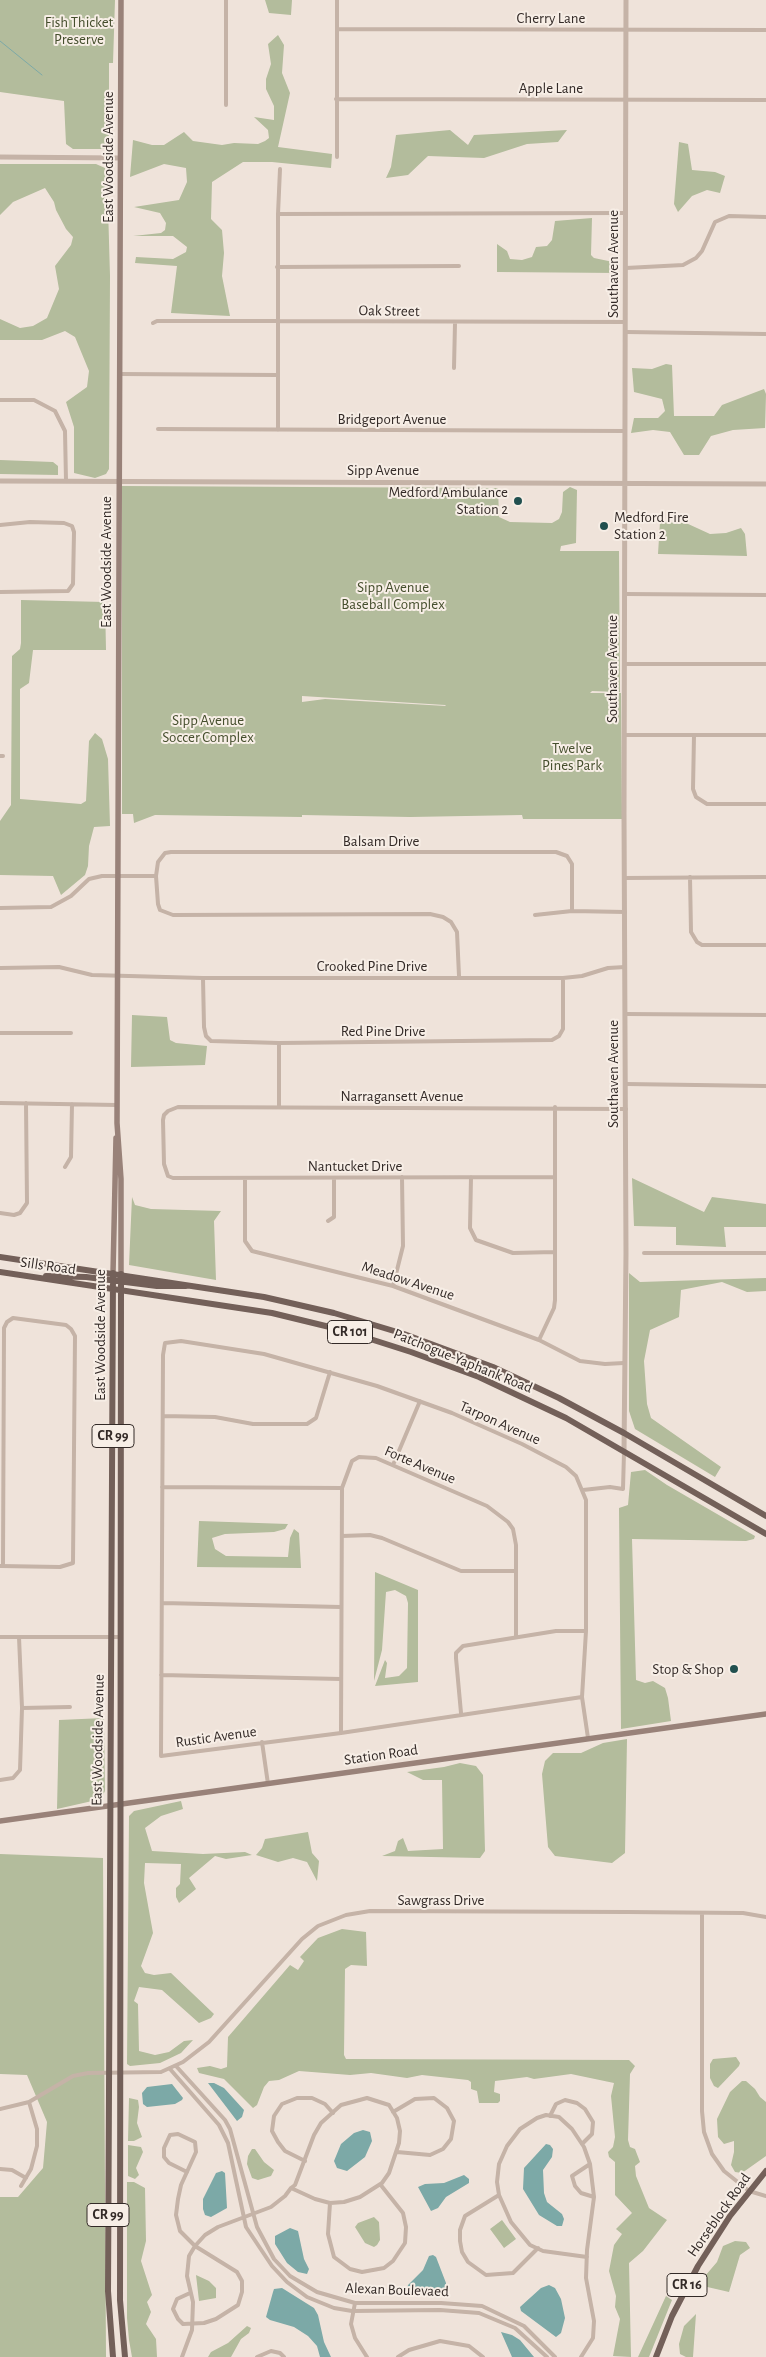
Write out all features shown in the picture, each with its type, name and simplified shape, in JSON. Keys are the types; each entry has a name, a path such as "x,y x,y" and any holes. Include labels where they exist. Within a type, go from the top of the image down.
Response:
{"main road":[{"name":"East Woodside Avenue","path":"113,2357 108,2299 108,2073 109,1807 116,1636 121,1290 121,1179 117,1105 121,0"},
{"name":"East Woodside Avenue","path":"117,1123 113,1176 113,1284 116,1636 121,1805 120,2300 125,2357"},
{"name":"Sills Road","path":"0,1257 121,1274"},
{"name":"Sills Road","path":"0,1272 113,1284 121,1290"},
{"name":"Patchogue-Yaphank Road","path":"121,1274 194,1285 311,1307 426,1342 515,1377 624,1433 766,1516"},
{"path":"113,1284 121,1282 169,1286 194,1285"},
{"name":"Patchogue-Yaphank Road","path":"121,1290 272,1313 389,1344 456,1368 566,1418 766,1534"},
{"name":"Station Road","path":"0,1821 766,1714"},
{"name":"Horseblock Road","path":"656,2357 672,2316 698,2266 749,2191 766,2171"}],"street":[{"path":"226,0 226,105"},
{"path":"337,0 337,157"},
{"name":"Southaven Avenue","path":"583,1490 610,1486 623,1488 626,1253 624,483 626,0"},
{"name":"Cherry Lane","path":"337,29 766,30"},
{"name":"Apple Lane","path":"336,99 766,100"},
{"path":"0,157 120,158"},
{"path":"278,430 277,320 280,168"},
{"path":"278,214 625,213"},
{"path":"626,268 683,265 696,258 702,251 715,222 729,216 766,217"},
{"path":"278,266 459,266"},
{"name":"Oak Street","path":"153,323 157,321 277,320 455,323 626,322"},
{"path":"454,368 455,323"},
{"path":"626,332 766,334"},
{"path":"119,374 277,375"},
{"path":"0,400 34,400 55,411 65,431 66,481"},
{"name":"Bridgeport Avenue","path":"158,430 625,431"},
{"name":"Sipp Avenue","path":"0,481 766,484"},
{"path":"0,525 30,522 64,523 72,526 74,532 73,579 71,588 68,591 0,592"},
{"path":"625,594 766,595"},
{"path":"625,664 766,664"},
{"path":"624,735 766,735"},
{"path":"694,735 694,789 696,797 707,804 766,804"},
{"name":"Balsam Drive","path":"156,876 161,857 171,852 556,852 567,856 572,864 572,910"},
{"path":"0,908 51,907 71,896 89,879 102,876 156,876 160,910 174,915 430,914 451,922 457,932 459,942 459,976"},
{"path":"624,878 766,877"},
{"path":"690,878 691,932 697,942 702,945 766,945"},
{"path":"535,914 572,910 624,912"},
{"name":"Crooked Pine Drive","path":"0,968 59,967 92,975 203,978 459,976 563,978 588,975 608,968 625,967"},
{"name":"Red Pine Drive","path":"203,978 204,1027 206,1036 211,1041 279,1043 552,1040 559,1036 563,1029 563,978"},
{"path":"626,1014 766,1015"},
{"path":"0,1033 71,1034"},
{"path":"279,1043 279,1107"},
{"path":"626,1084 766,1086"},
{"path":"0,1103 117,1105"},
{"path":"0,1214 14,1215 20,1213 27,1203 26,1103"},
{"path":"65,1167 71,1157 72,1104"},
{"name":"Narragansett Avenue","path":"164,1164 164,1115 178,1107 555,1107 577,1110 626,1109"},
{"path":"539,1340 554,1308 555,1107"},
{"name":"Nantucket Drive","path":"164,1164 168,1176 173,1178 555,1177"},
{"path":"393,1286 403,1246 402,1177"},
{"name":"Meadow Avenue","path":"245,1178 245,1241 252,1251 393,1286 539,1340 580,1360 605,1364 624,1363"},
{"path":"328,1221 334,1217 334,1178"},
{"path":"471,1178 470,1228 476,1240 513,1253 554,1252"},
{"path":"644,1253 766,1253"},
{"path":"13,1318 66,1324 72,1329 75,1336 74,1551 73,1562 67,1566 2,1566 2,1368 4,1328 7,1322 13,1318"},
{"name":"Tarpon Avenue","path":"163,1355 166,1343 181,1340 264,1354 330,1372 420,1401 522,1444 566,1467 576,1476 586,1500 586,1631 582,1697 588,1738"},
{"name":"Rustic Avenue","path":"163,1355 160,1756 341,1733 582,1697"},
{"path":"163,1416 215,1417 253,1424 307,1424 316,1418 330,1372"},
{"path":"393,1465 420,1401"},
{"name":"Forte Avenue","path":"341,1733 342,1488 352,1461 359,1456 376,1458 393,1465 487,1506 502,1515 513,1529 515,1537 516,1637"},
{"path":"162,1487 342,1488"},
{"path":"342,1536 370,1535 382,1538 460,1571 516,1571"},
{"path":"162,1603 341,1607"},
{"path":"461,1714 456,1658 459,1649 469,1644 556,1631 586,1631"},
{"path":"0,1637 116,1636"},
{"path":"0,1780 13,1778 20,1770 22,1708 19,1637"},
{"path":"160,1675 341,1679"},
{"path":"22,1708 70,1707"},
{"path":"262,1742 268,1784"},
{"name":"Sawgrass Drive","path":"0,2108 29,2102 73,2076 157,2072 176,2066 197,2053 209,2042 302,1939 318,1926 346,1915 370,1911 743,1913 766,1917"},
{"path":"702,1913 703,2125 709,2147 720,2166 749,2191 766,2196"},
{"name":"Alexan Boulevaed","path":"176,2066 221,2115 230,2129 257,2227 274,2259 290,2276 317,2292 355,2303 441,2303 482,2306 524,2326 556,2357"},
{"name":"Alexan Boulevaed","path":"170,2069 215,2119 228,2143 246,2226 252,2239 287,2282 307,2296 334,2308 352,2311 440,2310 479,2313 515,2328 547,2357"},
{"path":"305,2161 285,2151 278,2142 272,2131 274,2116 282,2104 297,2098 312,2098 325,2104 332,2113"},
{"path":"182,2357 192,2324 193,2302 187,2276 189,2256 195,2246 218,2227 271,2207 292,2188 305,2161 314,2135 332,2113 342,2106 367,2098 389,2105 397,2118 400,2131 397,2152 390,2173 380,2184 360,2197 344,2202 315,2199 292,2188"},
{"path":"393,2112 415,2099 434,2098 447,2108 454,2121 451,2139 443,2149 430,2155 397,2152"},
{"path":"550,2116 556,2104 565,2100 577,2103 585,2109 593,2122 592,2134 582,2144"},
{"path":"21,2186 34,2161 38,2137 29,2102"},
{"path":"215,2119 221,2115"},
{"path":"581,2357 593,2338 594,2321 586,2278 594,2197 590,2164 582,2144 572,2129 558,2118 550,2116 536,2118 520,2129 512,2138 499,2164 497,2182 499,2196 515,2228 530,2245 587,2257"},
{"path":"187,2172 169,2163 164,2158 164,2148 170,2135 178,2134 196,2142 196,2152 187,2172 181,2185 176,2214 180,2231 195,2246 236,2272 242,2281 242,2292 238,2305 228,2313 204,2323 183,2324 178,2319 173,2308 177,2299 190,2292"},
{"path":"590,2164 572,2176 580,2194 594,2197"},
{"path":"0,2169 12,2170 26,2178"},
{"path":"330,2202 328,2234 334,2257 350,2269 356,2271 373,2271 384,2268 393,2261 405,2243 406,2227 403,2213 380,2184"},
{"path":"499,2196 465,2216 460,2230 460,2241 462,2252 468,2262 486,2275 512,2273 538,2248"},
{"path":"355,2303 351,2324 355,2338 367,2357"},
{"path":"398,2357 418,2347 440,2341 469,2346 483,2357"},
{"path":"257,2357 271,2351 280,2353 284,2357"}],"green space":[{"name":"Fish Thicket Preserve","path":"0,0 115,0 113,63 109,63 109,149 73,149 66,144 64,101 0,92"},
{"path":"265,0 292,0 291,15 269,13"},
{"path":"278,35 284,45 282,73 290,93 278,147 332,154 331,168 272,162 243,162 212,182 211,219 222,230 224,253 222,276 230,316 171,313 177,266 135,263 136,257 173,259 186,252 187,247 173,236 133,236 161,233 165,230 166,223 160,213 134,207 179,200 187,182 186,168 164,164 130,177 133,140 152,145 164,145 184,132 193,141 222,145 234,143 258,144 265,141 269,138 268,130 254,117 274,120 274,106 266,89 266,79 271,64 268,44"},
{"path":"450,130 468,145 474,135 567,130 558,142 527,144 484,158 428,156 408,175 386,178 391,167 396,135"},
{"path":"679,142 688,144 692,170 715,172 725,176 720,193 707,190 692,196 678,212 674,204"},
{"path":"0,164 96,164 105,168 107,172 110,276 109,469 106,474 95,478 74,473 74,427 66,402 87,387 89,371 75,337 65,331 42,340 0,340 0,319 20,328 33,326 47,318 59,289 55,266 71,245 73,237 66,229 54,202 45,188 13,202 0,215"},
{"path":"592,218 591,255 594,258 618,263 618,273 497,272 497,244 507,251 510,259 522,260 532,257 536,247 547,246 552,240 555,221"},
{"path":"666,364 672,365 674,416 714,416 722,405 764,389 766,394 765,428 733,430 711,436 699,455 684,455 670,432 653,430 631,433 634,418 658,418 665,411 662,399 634,392 632,368 652,369"},
{"path":"0,460 53,462 58,466 58,475 0,474"},
{"path":"122,486 498,488 499,517 510,522 552,523 559,519 562,512 563,492 570,487 577,490 576,543 561,546 560,551 619,551 620,692 592,691 590,693 621,693 622,819 523,819 522,815 410,817 302,815 302,817 155,815 134,823 133,814 122,814","holes":["302,696 445,705 325,699 302,702"]},
{"path":"660,522 686,523 710,534 726,533 741,528 745,534 747,556 658,554"},
{"path":"21,600 105,602 106,650 33,650 29,683 20,689 20,799 81,804 86,801 89,741 95,733 102,739 108,759 110,826 94,827 85,875 61,895 53,876 0,875 0,821 11,805 12,656 20,649 21,643"},
{"path":"132,1015 167,1017 170,1040 176,1043 207,1046 205,1065 131,1067"},
{"path":"632,1178 704,1212 712,1197 766,1204 766,1227 724,1227 726,1247 676,1245 676,1227 634,1226"},
{"path":"132,1197 135,1205 151,1209 221,1211 214,1221 216,1280 129,1265"},
{"path":"629,1273 640,1282 766,1278 766,1291 747,1292 722,1282 681,1290 679,1317 650,1330 644,1361 647,1404 651,1418 721,1467 715,1477 635,1429 629,1411"},
{"path":"645,1470 667,1485 755,1536 754,1539 746,1541 632,1539 636,1680 645,1683 653,1681 665,1688 671,1721 621,1729 619,1508 628,1505 631,1472"},
{"path":"199,1521 288,1524 285,1529 274,1532 225,1534 212,1538 215,1549 226,1556 288,1557 290,1538 294,1529 299,1533 301,1568 197,1567"},
{"path":"375,1572 418,1590 418,1682 375,1686 385,1660 387,1663 385,1678 399,1676 407,1668 408,1603 406,1596 395,1590 386,1592 382,1650 374,1681"},
{"path":"104,1718 105,1791 101,1799 57,1809 59,1720"},
{"path":"627,1739 625,1853 612,1863 555,1856 548,1847 542,1774 545,1761 553,1753 581,1753 603,1743"},
{"path":"460,1763 476,1766 483,1775 485,1851 480,1858 382,1856 395,1851 398,1841 403,1838 408,1851 443,1849 442,1780 423,1780 407,1772"},
{"path":"181,1801 183,1809 161,1816 145,1828 152,1851 203,1854 245,1852 252,1855 226,1859 215,1856 189,1878 196,1889 179,1903 176,1897 176,1888 180,1884 181,1864 145,1863 144,1883 153,1933 141,1966 145,1973 154,1975 171,1973 214,2014 211,2018 199,2023 162,1990 139,1987 134,2001 138,2004 139,2051 155,2055 169,2052 184,2041 193,2040 181,2053 160,2063 130,2066 127,2064 129,1816 134,1811"},
{"path":"308,1832 312,1853 319,1861 317,1881 307,1862 293,1858 278,1862 256,1855 262,1848 265,1839"},
{"path":"0,1854 103,1858 106,2357 0,2357 0,2197 18,2197 43,2168 47,2122 27,2075 0,2074"},
{"path":"342,1929 366,1932 367,1966 351,1965 345,1969 344,2055 346,2059 629,2060 635,2066 630,2074 628,2140 630,2147 635,2149 640,2162 635,2166 636,2176 649,2208 667,2220 643,2251 629,2263 631,2357 613,2356 620,2319 615,2307 616,2296 609,2271 614,2245 622,2234 616,2229 632,2213 615,2195 615,2162 609,2157 608,2152 613,2147 615,2137 611,2096 614,2083 571,2074 534,2079 527,2077 495,2081 494,2092 500,2094 500,2101 498,2103 479,2103 477,2091 471,2089 471,2082 468,2080 422,2075 407,2078 371,2073 350,2075 299,2071 279,2080 269,2081 264,2087 257,2105 253,2108 224,2079 199,2073 197,2068 210,2066 221,2069 227,2067 228,2037 290,1965 298,1970 304,1961 300,1957 318,1938"},
{"path":"736,2057 740,2063 739,2066 718,2088 714,2086 710,2078 710,2064 713,2059"},
{"path":"742,2081 746,2081 766,2102 766,2156 742,2173 735,2172 731,2165 734,2141 724,2144 718,2137 717,2119 730,2092"},
{"path":"129,2098 138,2100 139,2107 137,2123 142,2137 134,2141 128,2141"},
{"path":"128,2145 141,2147 143,2152 136,2168 139,2175 135,2179 128,2176"},
{"path":"252,2149 255,2149 264,2162 274,2170 271,2176 258,2180 252,2178 247,2164 248,2156"},
{"path":"127,2182 134,2182 145,2188 146,2241 141,2261 152,2295 147,2302 151,2312 146,2324 156,2339 157,2357 132,2357 129,2340 127,2318"},
{"path":"374,2217 379,2222 380,2240 374,2247 365,2243 355,2227 358,2223"},
{"path":"502,2220 516,2239 504,2248 490,2229"},
{"path":"735,2241 746,2242 750,2248 740,2255 729,2292 703,2286 705,2276 717,2262 723,2246"},
{"path":"196,2275 209,2281 216,2288 216,2298 199,2301"},
{"path":"666,2296 672,2300 649,2357 638,2357"},
{"path":"696,2314 693,2357 686,2357 680,2354 679,2344 684,2326"},
{"path":"247,2326 251,2328 249,2333 241,2339 231,2357 208,2357 211,2352 228,2343"}],"water":[{"path":"208,2083 214,2083 224,2088 244,2110 242,2117 237,2121"},
{"path":"172,2084 183,2098 182,2100 175,2104 147,2107 143,2104 142,2093 147,2087"},
{"path":"363,2130 370,2132 372,2141 365,2157 347,2171 337,2168 334,2161 341,2144 354,2133"},
{"path":"546,2144 550,2145 553,2149 552,2157 543,2170 544,2193 547,2202 562,2214 564,2219 562,2226 557,2226 539,2215 523,2189 524,2168"},
{"path":"222,2171 225,2173 227,2208 211,2217 205,2215 203,2199 216,2173"},
{"path":"464,2175 469,2179 469,2183 446,2197 438,2208 431,2211 418,2187 425,2184 444,2183"},
{"path":"290,2228 298,2231 304,2259 309,2269 307,2274 298,2272 287,2263 275,2244 275,2236"},
{"path":"433,2255 436,2257 446,2283 446,2289 439,2293 410,2293 407,2291 408,2285 423,2270 429,2256"},
{"path":"549,2285 555,2288 561,2299 565,2318 561,2333 556,2337 521,2311 520,2307 541,2288"},
{"path":"282,2288 314,2308 318,2315 324,2342 331,2357 320,2357 317,2346 308,2336 294,2327 266,2317 274,2289"},
{"path":"501,2332 512,2335 520,2340 534,2357 512,2357"}],"waterway":[{"path":"0,41 42,75"}],"place":[{"name":"Medford Ambulance Station 2","path":"518,501"},
{"name":"Medford Fire Station 2","path":"604,526"},
{"name":"Stop & Shop","path":"734,1669"}],"park label":[{"name":"Sipp Avenue Baseball Complex","path":"393,596"},
{"name":"Sipp Avenue Soccer Complex","path":"208,728"},
{"name":"Twelve Pines Park","path":"572,756"}]}
